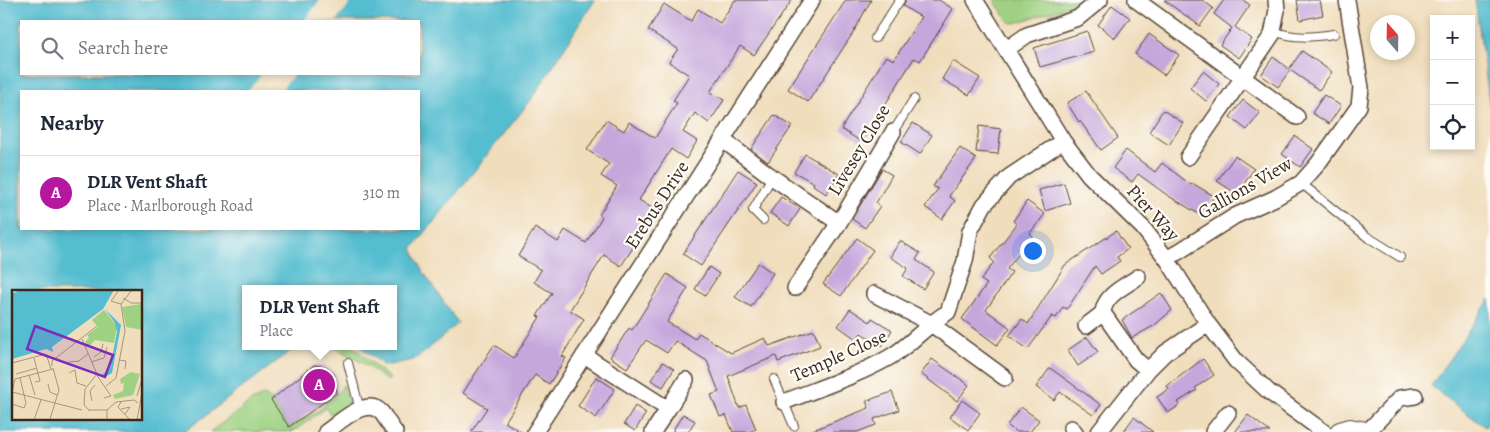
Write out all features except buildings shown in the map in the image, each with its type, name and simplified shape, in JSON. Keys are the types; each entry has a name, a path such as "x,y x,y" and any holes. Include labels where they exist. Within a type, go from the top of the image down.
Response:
{"street":[{"name":"Erebus Drive","path":"535,432 812,0"},
{"name":"Pier Way","path":"975,0 1008,49 1062,141 1089,175 1143,228 1167,259 1208,324 1251,376 1294,412 1324,432"},
{"path":"1008,49 1028,35 1078,18 1100,0"},
{"path":"1136,0 1297,118"},
{"path":"1188,157 1243,79 1273,32 1277,10 1276,0"},
{"name":"Gallions View","path":"1167,259 1235,216 1275,198 1301,183 1317,165 1359,106 1361,88 1347,0"},
{"name":"Livesey Close","path":"795,288 839,223 893,132"},
{"name":"Livesey Close","path":"722,140 839,223"},
{"name":"Temple Close","path":"784,402 889,357 911,343 930,323 948,312 965,261 970,231 984,205 1009,177 1062,141"},
{"path":"1138,277 1109,297 1103,305 1103,313 1136,360 1148,370"},
{"name":"Temple Close","path":"874,294 930,323 1004,378"},
{"path":"1086,326 1103,313"},
{"path":"1099,432 1148,370 1165,353 1208,324"},
{"path":"584,355 668,409"},
{"path":"653,432 686,380"},
{"path":"1340,432 1350,429 1367,432 1400,398 1416,396"},
{"path":"326,432 360,410 367,408 380,411 395,432"},
{"path":"1213,432 1228,412"}],"lane":[{"path":"875,38 900,0"},
{"path":"1273,32 1290,37 1306,38 1334,34"},
{"name":"Livesey Close","path":"893,132 914,99"},
{"path":"763,220 753,210 772,177"},
{"path":"1301,183 1366,236 1400,257"},
{"path":"348,363 360,410"},
{"path":"774,379 794,426"}],"green space":[{"path":"994,0 1080,0 1074,5 1015,23 1009,22"},
{"path":"339,350 357,350 390,379 387,381 368,366"},
{"path":"343,385 349,402 346,408 333,418 326,408 292,432 210,432 252,401 265,395 271,400 289,427 327,404"}],"water":[{"path":"0,0 595,0 531,100 412,249 424,273 458,323 413,360 384,366 365,350 397,350 397,285 242,285 242,350 292,350 184,432 0,432"},
{"path":"1475,0 1490,0 1490,107"},
{"path":"1490,299 1490,419 1485,427 1431,386"}],"pier":[{"path":"320,0 353,0 337,20 305,20"},
{"path":"261,75 293,75 281,90 249,90"}],"place":[{"name":"DLR Vent Shaft","path":"319,385"}]}
